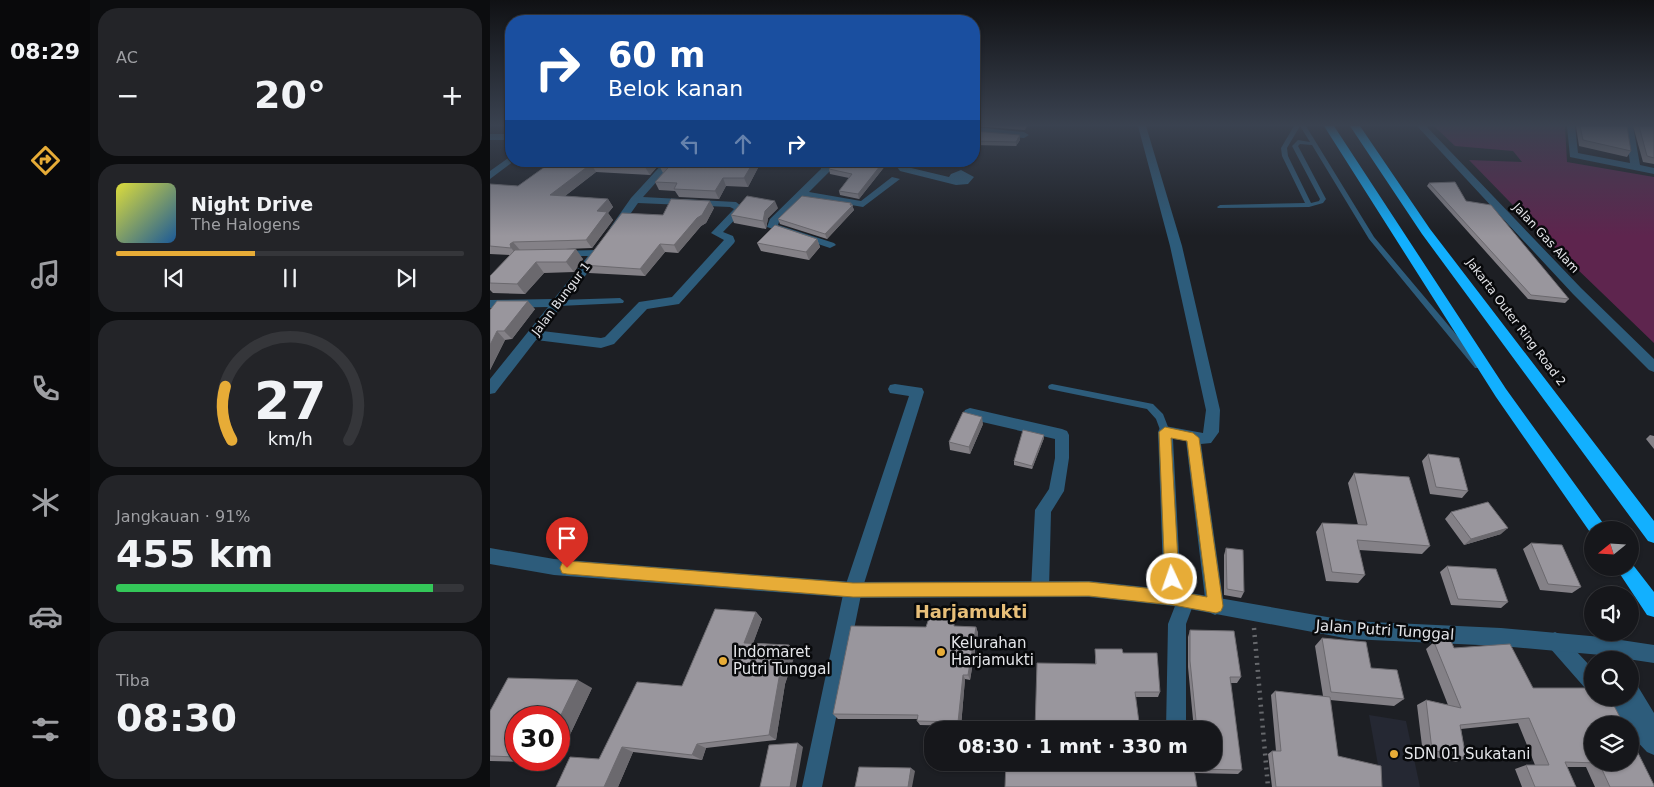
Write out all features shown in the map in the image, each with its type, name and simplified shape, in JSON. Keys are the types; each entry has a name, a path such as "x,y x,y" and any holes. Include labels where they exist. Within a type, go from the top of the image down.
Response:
{"highway":[{"path":"1353,163 1501,393 1592,521"},
{"name":"Jakarta Outer Ring Road 2","path":"1380,163 1426,231 1654,535"},
{"path":"1631,576 1654,608"}],"street":[{"path":"1152,163 1176,246 1213,410 1212,432 1206,439 1165,432 1179,599 1176,721"},
{"name":"Jalan Gas Alam","path":"1456,163 1583,297 1654,367"},
{"path":"1613,163 1654,171"},
{"path":"1634,163 1635,167"},
{"path":"490,176 505,164"},
{"name":"Jalan Bungur 1","path":"490,389 559,303 635,200 665,167"},
{"path":"826,167 774,221 772,226 830,244"},
{"path":"902,167 903,169 953,180"},
{"path":"801,194 862,204 895,179"},
{"path":"534,335 604,343 609,341 643,305 673,302 680,298 691,285 693,279 730,241 729,238 716,233 740,209 732,204 635,200"},
{"path":"549,252 598,251"},
{"path":"490,304 559,303"},
{"path":"812,787 853,590 918,392 895,389"},
{"path":"970,414 1062,435 1062,458 1056,491 1043,510 1040,589"},
{"path":"1193,438 1216,606"},
{"name":"Jalan Putri Tunggal","path":"490,556 554,567 853,590 1089,589 1179,599 1350,630 1435,633 1555,642 1597,651"},
{"path":"1555,642 1584,673"},
{"name":"Jalan Putri Tunggal","path":"1623,651 1637,651"},
{"name":"Jalan Putri Tunggal","path":"1639,651 1654,654"},
{"path":"1617,706 1654,745"},
{"path":"1639,706 1654,730"}],"lane":[{"path":"1287,163 1310,205"},
{"path":"1220,207 1310,205 1319,203 1323,198 1303,163"},
{"path":"1325,163 1376,245 1501,393"},
{"path":"559,303 620,301"},
{"path":"1052,387 1150,406 1160,416 1165,432"}],"path":[{"path":"1253,613 1268,787"}],"shaded area":[{"path":"1472,163 1571,163 1654,177 1654,343 1546,239"},
{"name":"SDN 01 Sukatani","path":"1369,715 1406,721 1420,787 1382,787"}],"building":[{"path":"545,167 587,167 550,195 608,199 597,211 607,212 586,240 513,242 510,244 511,248 490,246 490,184 518,186"},
{"path":"660,167 750,167 744,178 723,178 715,191 674,189 677,183 655,182 668,168"},
{"path":"831,167 879,167 858,194 839,191 852,174 829,169"},
{"path":"1455,182 1466,201 1491,205 1569,299 1531,295 1429,183"},
{"path":"747,196 775,201 765,211 763,221 731,215"},
{"path":"802,196 851,203 850,205 853,205 825,234 778,219"},
{"path":"671,199 710,201 702,215 697,218 674,245 660,244 640,269 583,265 622,213 663,215"},
{"path":"775,225 817,239 806,252 757,243"},
{"path":"576,249 566,262 536,262 517,284 490,283 490,276 515,250"},
{"path":"497,301 528,301 504,331 497,331 490,345 490,310"},
{"path":"963,412 982,417 969,447 949,442"},
{"path":"1023,430 1044,435 1032,466 1014,461"},
{"path":"1428,454 1459,458 1468,491 1436,487"},
{"path":"1354,473 1409,477 1430,546 1357,540 1365,575 1332,572 1322,523 1367,525"},
{"path":"1488,502 1508,528 1471,539 1451,512"},
{"path":"1531,543 1562,545 1581,587 1548,584"},
{"path":"1226,548 1243,550 1244,592 1227,589"},
{"path":"1447,566 1496,569 1508,602 1458,599"},
{"path":"715,609 756,612 744,643 789,645 779,678 769,735 697,744 692,755 622,747 604,787 556,787 563,771 570,771 570,757 599,759 637,682 682,686"},
{"path":"929,618 954,619 954,626 976,627 968,675 963,675 958,721 917,721 918,715 833,714 851,626 926,627"},
{"path":"1190,630 1234,631 1241,677 1230,677 1242,770 1222,770 1222,721 1196,721 1190,661"},
{"path":"1322,638 1366,642 1371,668 1397,670 1404,699 1331,692"},
{"path":"1451,641 1454,648 1510,644 1533,688 1584,688 1584,706 1614,706 1619,716 1584,716 1584,763 1565,762 1576,787 1535,787 1526,765 1549,765 1529,718 1460,725 1466,758 1432,750 1426,700 1461,708 1434,642"},
{"path":"1095,649 1122,649 1123,653 1157,653 1160,692 1135,692 1139,721 1035,721 1037,663 1096,664"},
{"path":"508,678 578,680 565,706 505,706 505,757 490,756 490,711"},
{"path":"1275,691 1330,697 1338,756 1381,766 1382,787 1276,787 1272,751 1281,751"},
{"path":"798,743 790,787 760,787 769,745"},
{"path":"1639,755 1654,785 1654,787 1610,787 1603,771 1639,771"},
{"path":"859,767 911,768 908,787 855,787"},
{"path":"1006,771 1194,771 1197,787 1005,787"}],"place":[{"name":"Kelurahan Harjamukti","path":"941,652"},
{"name":"Indomaret Putri Tunggal","path":"723,661"},
{"name":"SDN 01 Sukatani","path":"1394,754"}],"district":[{"name":"Harjamukti","path":"971,612"}],"route":[{"path":"567,568 670,574 853,590 1089,589 1173,598 1216,606 1193,438 1165,432 1172,579"}]}
